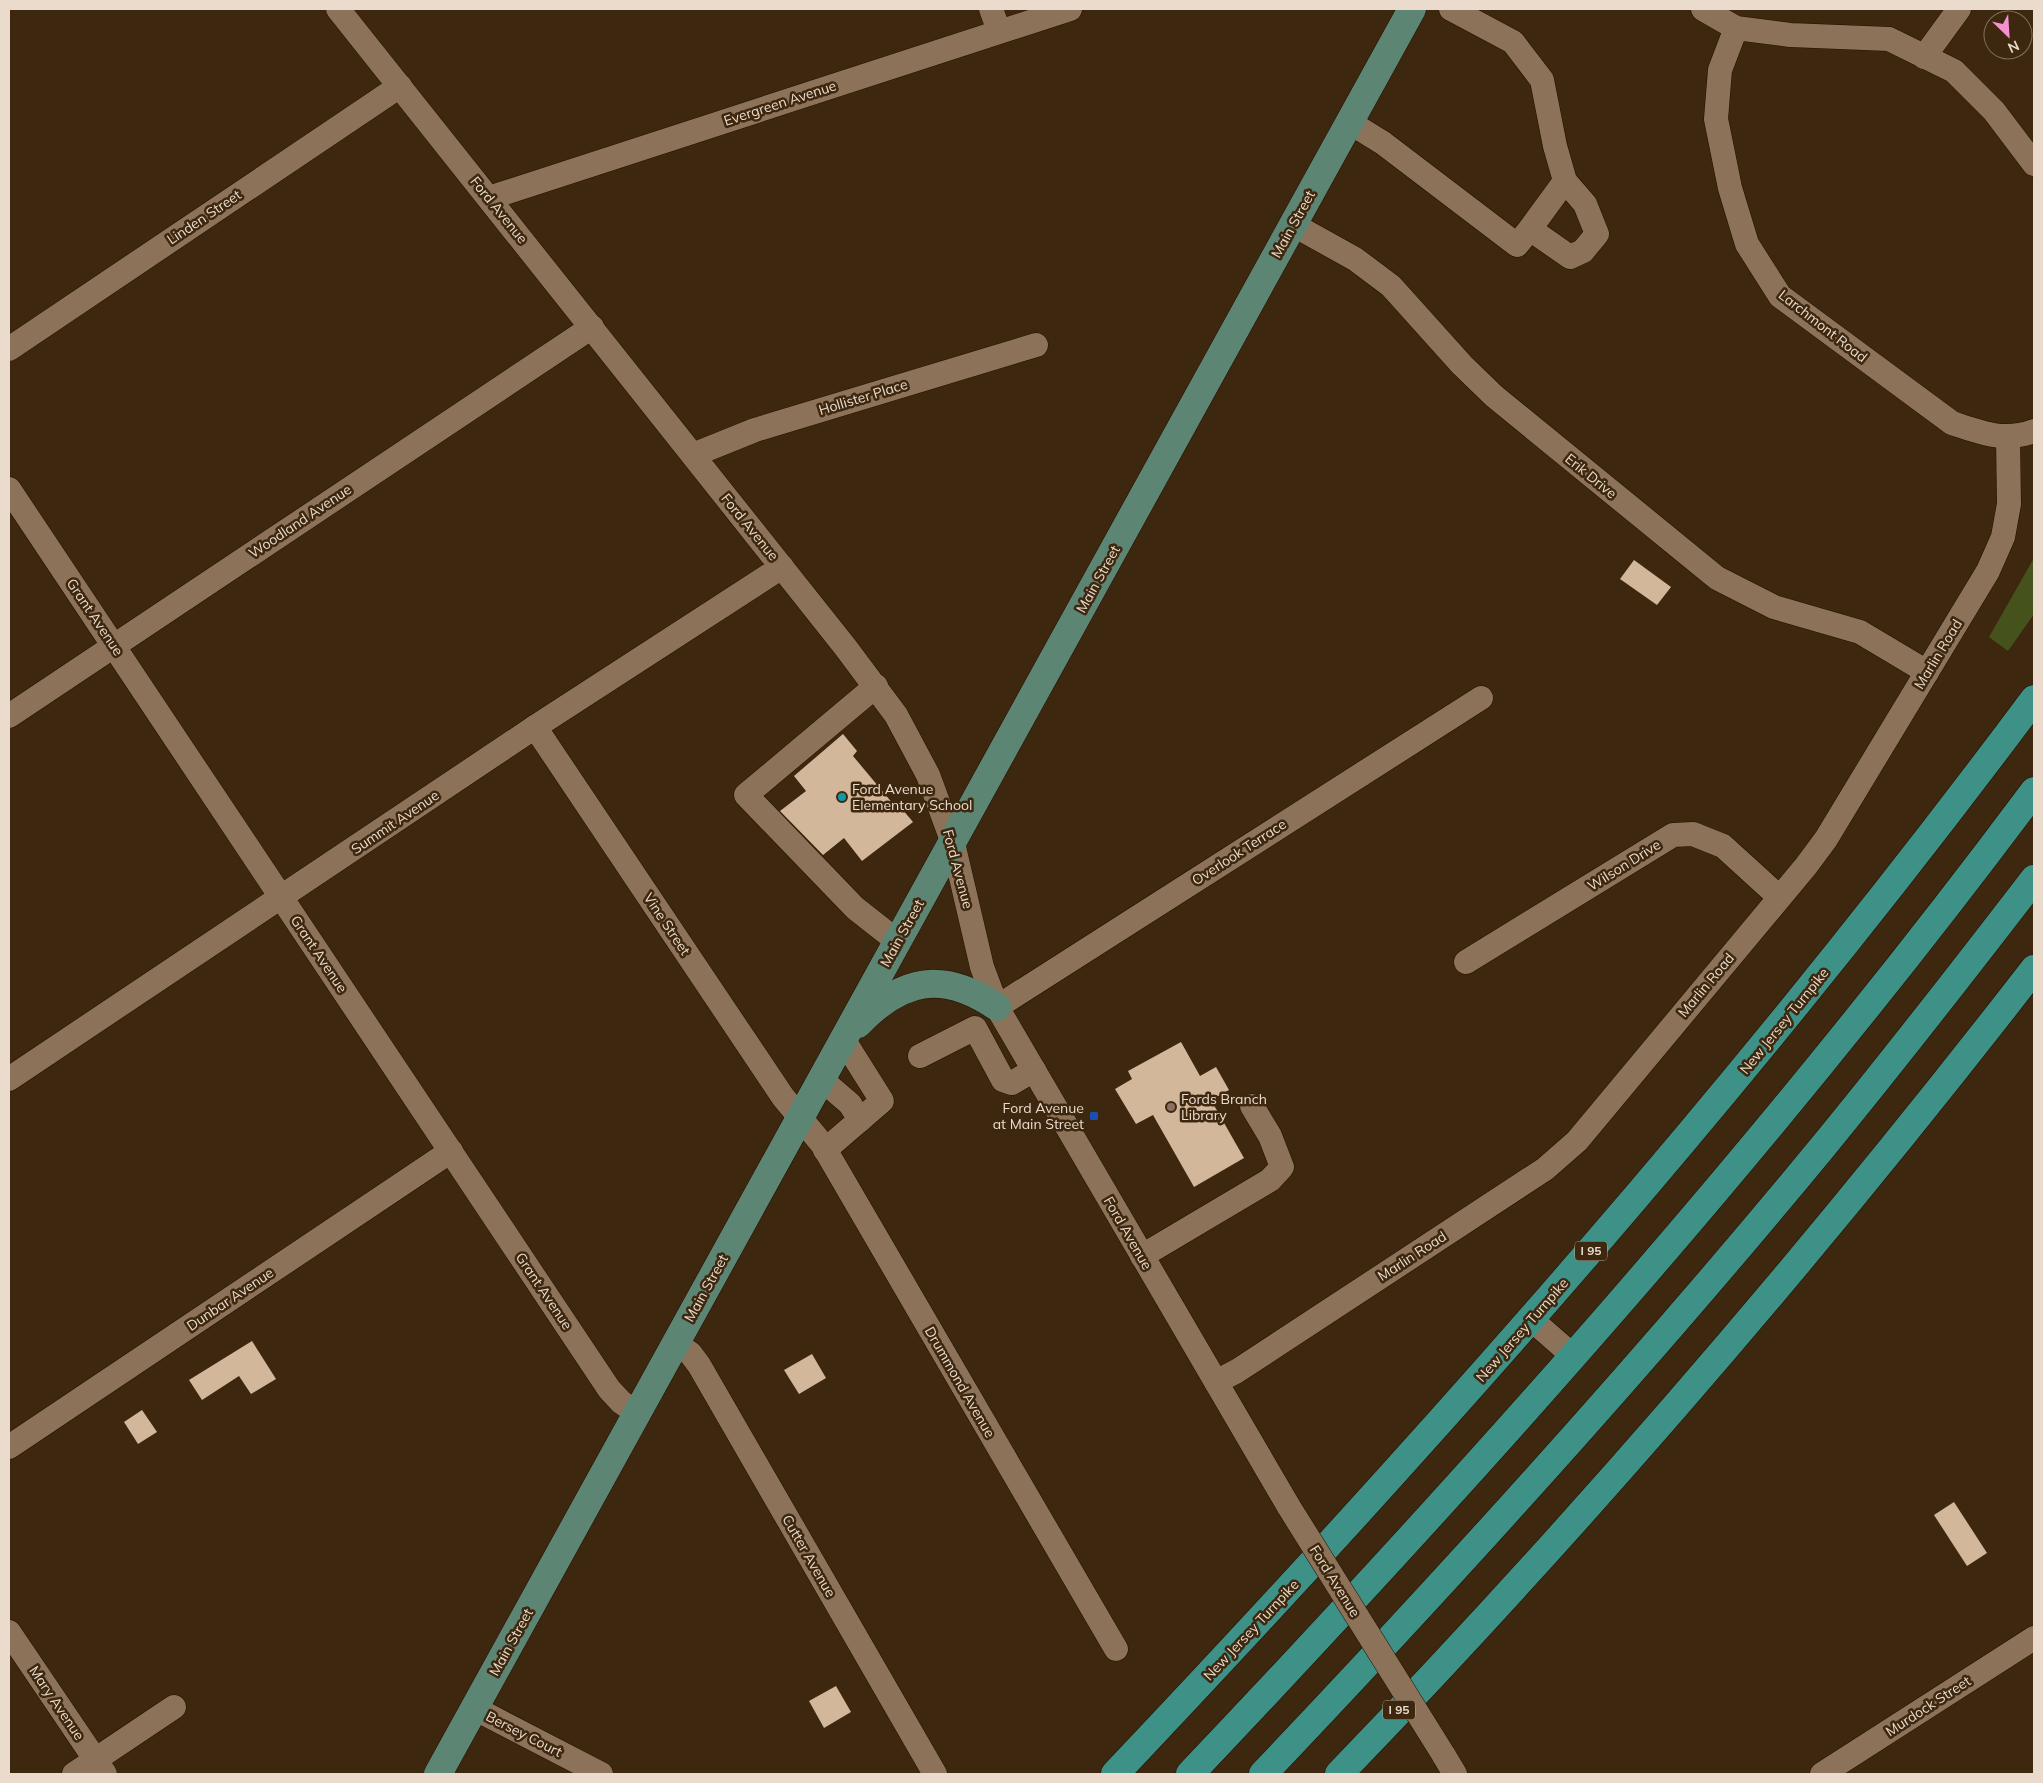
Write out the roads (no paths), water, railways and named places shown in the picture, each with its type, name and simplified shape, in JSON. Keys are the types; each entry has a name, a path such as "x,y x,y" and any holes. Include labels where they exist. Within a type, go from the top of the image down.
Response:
{"highway":[{"name":"New Jersey Turnpike","path":"1115,1774 1334,1541 1532,1320 1733,1085 1956,804 2034,699"},
{"path":"1190,1774 1377,1574 1671,1244 1888,981 2034,791"},
{"path":"1263,1774 1502,1517 1714,1276 1832,1135 2034,879"},
{"name":"I 95","path":"1338,1774 1557,1540 1670,1412 1862,1185 2034,969"}],"main road":[{"name":"Main Street","path":"438,1774 1412,9"},
{"path":"843,1039 860,1021 887,999 913,986 925,983 960,986 1001,1014"}],"street":[{"name":"Ford Avenue","path":"338,9 782,567 876,686 896,715 916,750 937,798 953,843 982,967 1001,1014 1290,1507 1455,1774"},
{"path":"991,9 999,31"},
{"name":"Evergreen Avenue","path":"489,198 1070,9"},
{"path":"1451,9 1513,42 1542,80 1555,146 1565,181 1585,204 1596,234 1582,251 1570,257 1530,230"},
{"path":"1703,9 1736,28 1790,35 1889,39 1954,71 1994,111 2034,164"},
{"path":"1924,57 1959,9"},
{"name":"Larchmont Road","path":"1736,28 1720,70 1716,119 1730,188 1747,244 1764,274 1780,296 1952,423 1982,433 2008,438 2034,432"},
{"name":"Linden Street","path":"9,349 400,86"},
{"path":"1349,122 1383,143 1517,245 1565,181"},
{"name":"Erik Drive","path":"1292,224 1355,259 1380,276 1494,396 1716,578 1774,607 1860,632 1927,672"},
{"name":"Woodland Avenue","path":"9,716 592,327"},
{"name":"Hollister Place","path":"693,455 755,430 1036,345"},
{"name":"Marlin Road","path":"1216,1382 1237,1371 1545,1169 1577,1141 1826,839 1988,571 2003,537 2009,504 2008,438"},
{"name":"Grant Avenue","path":"9,489 609,1388 621,1402 637,1413"},
{"name":"Summit Avenue","path":"9,1079 535,728 782,567"},
{"path":"876,686 746,795 855,908 897,941"},
{"name":"Overlook Terrace","path":"979,1036 1001,1014 1480,698"},
{"name":"Vine Street","path":"535,728 782,1097 800,1118"},
{"name":"Wilson Drive","path":"1466,962 1673,835 1693,834 1723,846 1779,897"},
{"path":"920,1056 975,1028 1002,1080 1012,1083 1034,1070"},
{"path":"825,1150 882,1101 843,1039"},
{"path":"821,1079 850,1104 860,1120"},
{"path":"1142,1256 1270,1180 1282,1167 1270,1136 1252,1106"},
{"name":"Drummond Avenue","path":"800,1118 816,1134 1116,1649"},
{"name":"Dunbar Avenue","path":"9,1447 451,1151"},
{"path":"1532,1320 1572,1355"},
{"name":"Cutter Avenue","path":"675,1344 690,1353 699,1365 935,1774"},
{"name":"Mary Avenue","path":"9,1632 100,1767"},
{"name":"Murdock Street","path":"1822,1774 2034,1638"},
{"path":"74,1774 100,1767 174,1707"},
{"name":"Bersey Court","path":"474,1708 602,1774"}],"place":[{"name":"Ford Avenue Elementary School","path":"842,797"},
{"name":"Fords Branch Library","path":"1171,1107"},
{"name":"Ford Avenue at Main Street","path":"1094,1116"}]}
